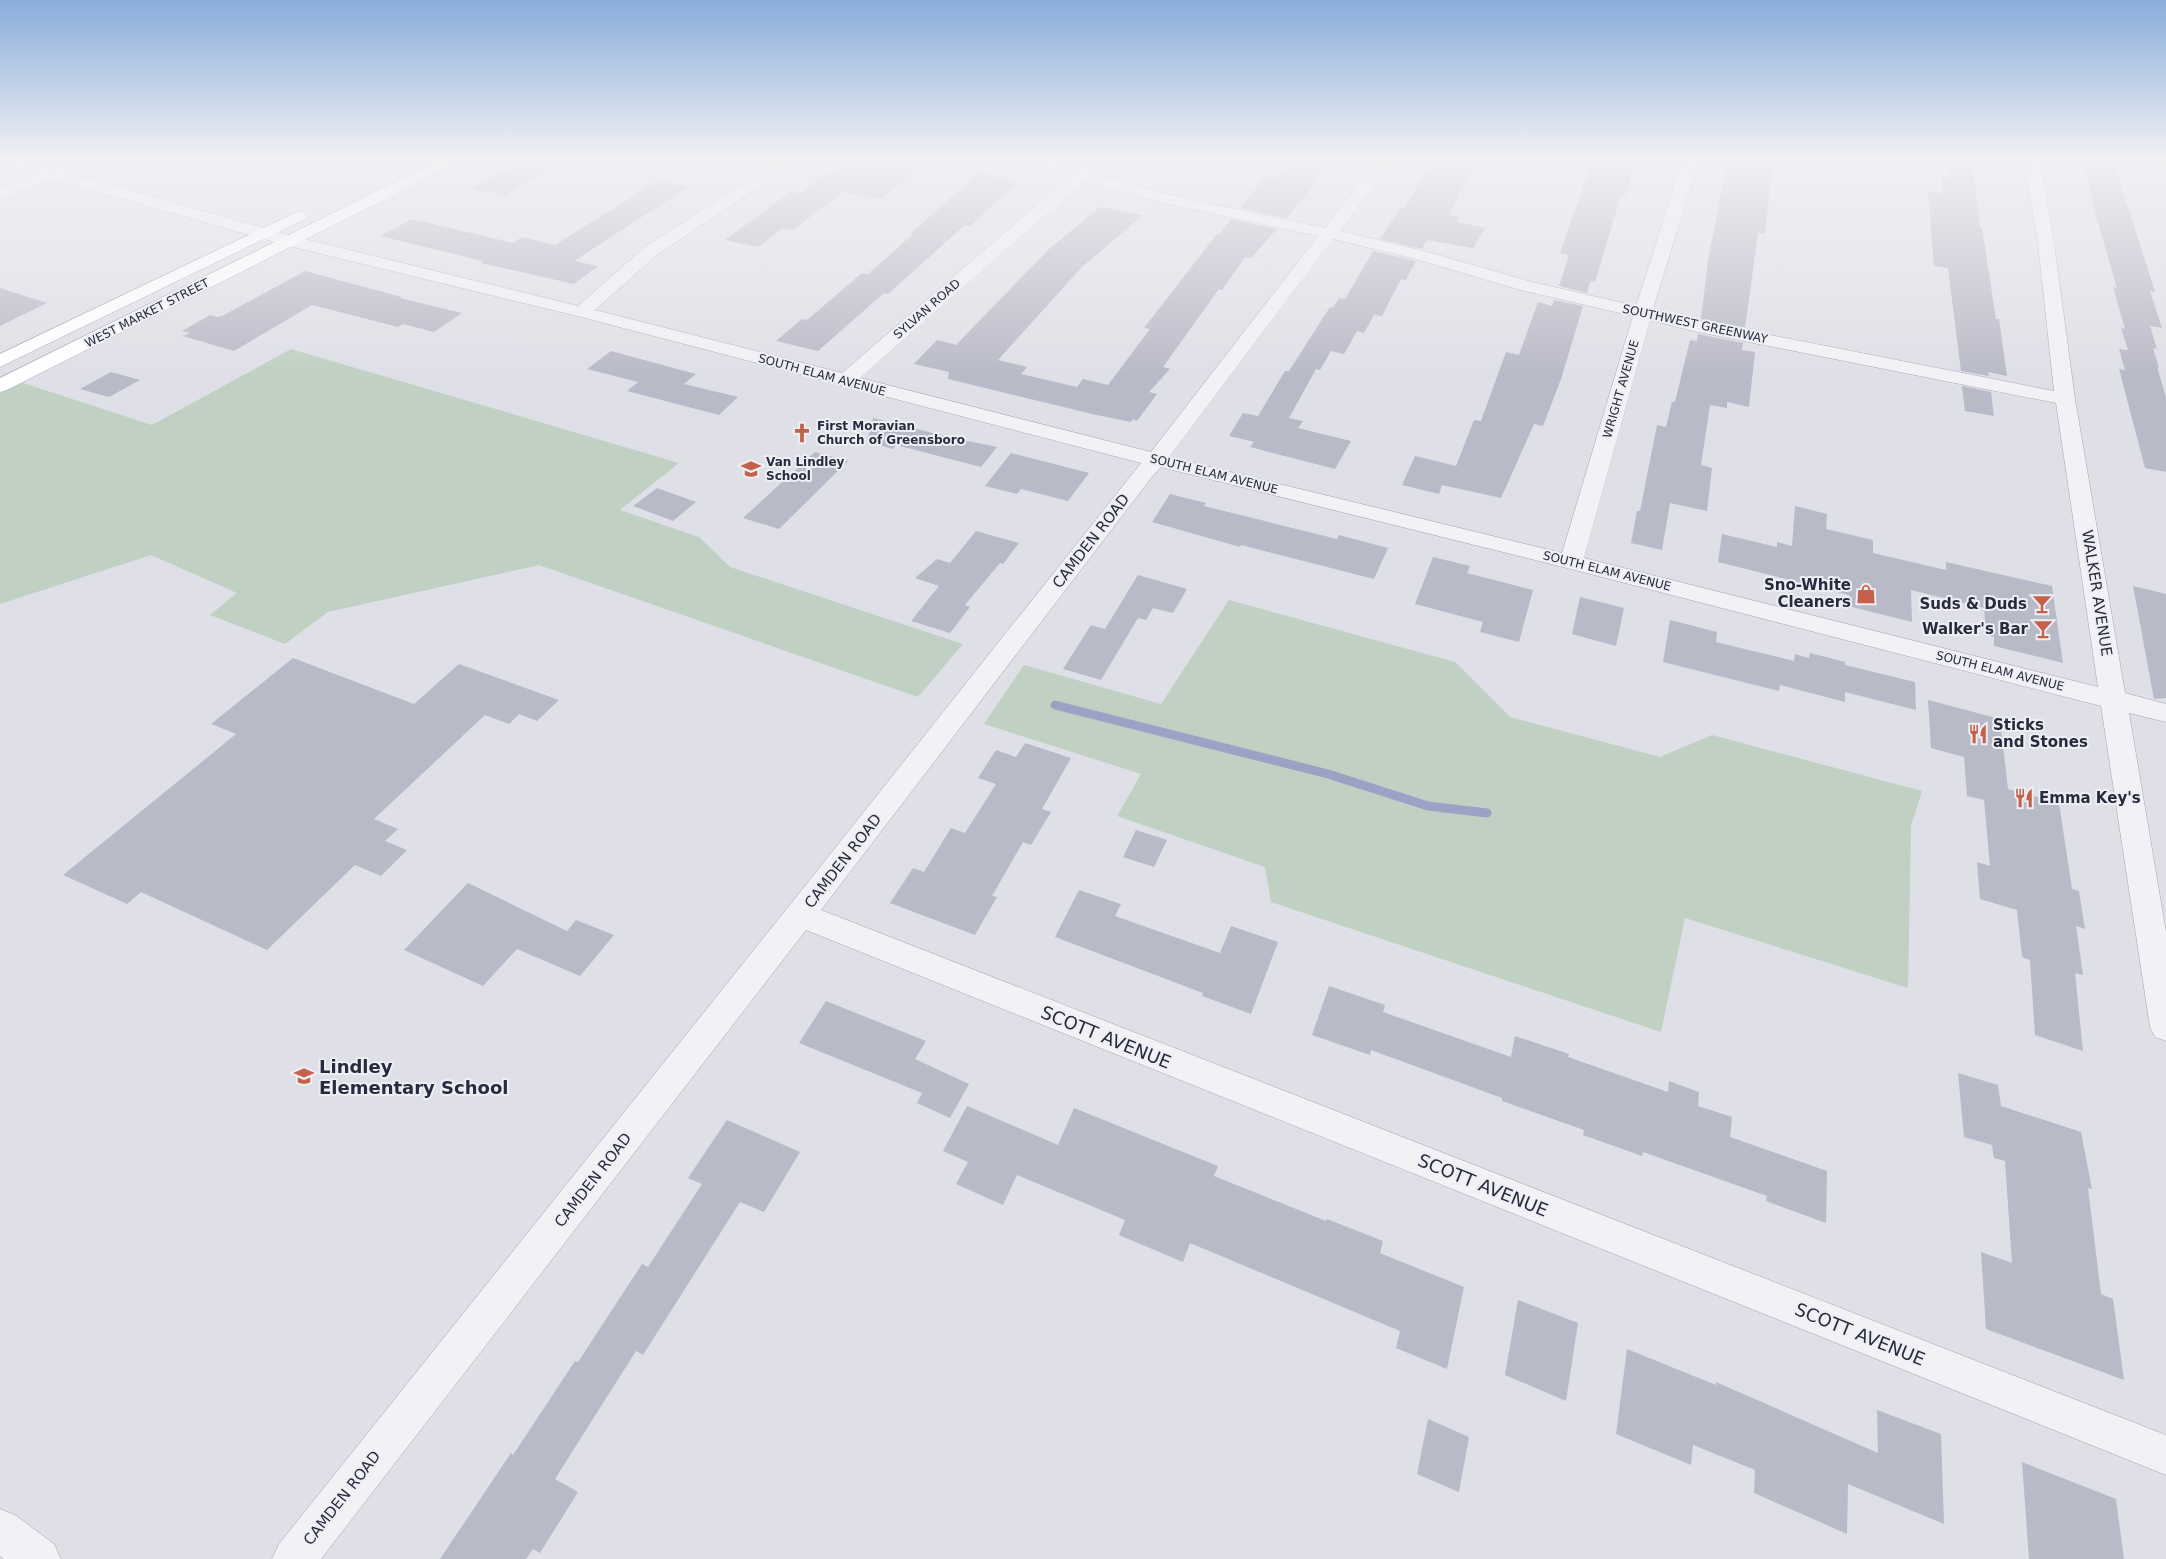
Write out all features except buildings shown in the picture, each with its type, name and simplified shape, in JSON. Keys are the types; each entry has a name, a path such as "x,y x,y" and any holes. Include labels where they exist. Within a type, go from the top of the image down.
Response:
{"main road":[{"name":"WEST MARKET STREET","path":"0,386 309,232"},
{"name":"WEST MARKET STREET","path":"0,361 263,233"}],"street":[{"name":"SOUTH ELAM AVENUE","path":"259,232 582,312 1156,460 1571,562 2166,713"},
{"path":"582,312 652,250 680,232"},
{"name":"SYLVAN ROAD","path":"845,381 1016,232"},
{"name":"SOUTHWEST GREENWAY","path":"1316,232 1382,245 1582,300 1643,312 1702,327 2065,399"},
{"name":"WRIGHT AVENUE","path":"1571,562 1668,232"},
{"name":"WALKER AVENUE","path":"2044,232 2065,399 2166,1027"},
{"name":"CAMDEN ROAD","path":"294,1559 800,915 1143,474 1156,460 1327,234"},
{"name":"SCOTT AVENUE","path":"800,915 2166,1455"},
{"path":"0,1530 39,1559"}],"green space":[{"path":"291,349 679,463 620,510 699,537 730,567 963,644 918,697 539,565 328,612 285,644 210,615 237,593 151,555 0,604 0,393 23,383 152,425"},
{"path":"1229,600 1455,662 1510,717 1660,757 1712,735 1922,791 1911,826 1908,988 1685,918 1661,1032 1271,902 1265,867 1117,816 1141,774 984,724 1024,665 1161,704"}],"waterway":[{"path":"1055,705 1328,774 1428,806 1487,813"}],"place":[{"name":"First Moravian Church of Greensboro","path":"802,433"},
{"name":"Van Lindley School","path":"751,469"},
{"name":"Sno-White Cleaners","path":"1866,594"},
{"name":"Suds & Duds","path":"2042,604"},
{"name":"Walker's Bar","path":"2043,629"},
{"name":"Sticks and Stones","path":"1978,734"},
{"name":"Emma Key's","path":"2024,798"},
{"name":"Lindley Elementary School","path":"304,1076"}]}
